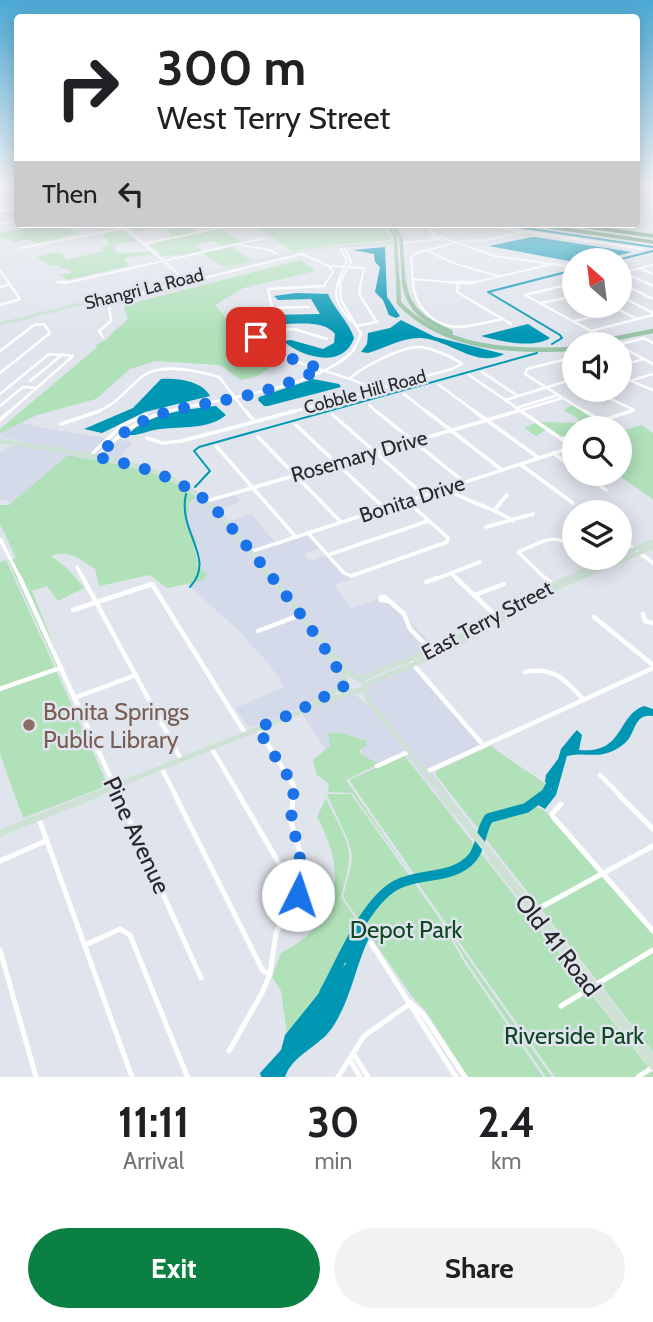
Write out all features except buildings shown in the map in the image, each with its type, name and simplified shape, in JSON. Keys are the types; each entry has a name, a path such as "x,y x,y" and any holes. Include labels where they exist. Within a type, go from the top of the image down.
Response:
{"highway":[{"path":"600,234 653,242"}],"main road":[{"path":"393,234 399,303 419,322 443,334 492,346 536,351 562,348"},
{"path":"400,234 406,300 427,321 454,333 495,343 562,347"},
{"path":"632,336 653,333"},
{"path":"632,338 653,333"}],"street":[{"path":"21,248 92,234"},
{"path":"132,234 184,279"},
{"path":"143,244 190,234"},
{"path":"432,234 435,240"},
{"path":"440,234 454,243 486,254 562,266"},
{"path":"502,318 465,327 443,324 426,313 417,303 411,256 454,243 512,234"},
{"path":"538,234 642,249"},
{"path":"57,282 66,283 265,238"},
{"path":"402,242 435,240 446,246"},
{"name":"Shangri La Road","path":"0,324 289,254 402,242"},
{"path":"240,245 270,250 281,256"},
{"path":"346,249 347,265"},
{"path":"97,457 125,430 166,411 274,388 345,358 358,347 362,338 355,324 342,311 336,296 337,280 347,265 347,258 341,250"},
{"path":"428,251 450,262 500,276"},
{"path":"103,337 99,331 111,321 109,303 116,300 299,254 311,255 329,266 333,272 324,286 267,290 272,308"},
{"path":"413,279 458,284 552,264"},
{"path":"632,270 653,265"},
{"path":"329,266 364,268 359,294 377,322 355,324"},
{"path":"640,268 653,274"},
{"path":"0,270 19,300 0,305"},
{"path":"632,277 653,286"},
{"path":"0,286 10,284"},
{"path":"458,284 457,292 511,324"},
{"path":"562,286 526,295 591,331 653,314"},
{"path":"632,289 653,299"},
{"path":"539,304 562,299"},
{"path":"632,303 653,314"},
{"path":"309,307 254,309 245,314 254,334 281,355 351,377 374,390"},
{"path":"632,316 637,319"},
{"path":"573,322 588,318"},
{"path":"0,351 36,324 44,324 50,333 0,373"},
{"path":"254,334 294,329 327,339"},
{"path":"632,341 644,338 653,343"},
{"name":"Cobble Hill Road","path":"148,438 159,443 174,443 457,368 462,363 427,348 417,347 363,367 351,377"},
{"path":"632,352 653,364"},
{"path":"0,394 51,353 73,356 2,414 0,420"},
{"path":"30,381 62,354"},
{"path":"632,362 644,359"},
{"path":"560,396 524,372 562,361"},
{"path":"61,424 108,408 121,399 144,374 159,370 212,374 220,379 255,422"},
{"path":"482,372 518,396"},
{"path":"632,381 653,374"},
{"path":"469,375 562,439"},
{"path":"632,381 653,390"},
{"path":"505,400 562,383"},
{"path":"439,385 539,458"},
{"path":"0,406 23,387 36,388"},
{"path":"404,394 502,470"},
{"name":"Rosemary Drive","path":"207,501 560,396"},
{"path":"90,456 126,423 167,409 227,400"},
{"path":"570,402 601,421 634,411 616,402"},
{"path":"369,405 464,482"},
{"path":"333,415 424,495"},
{"path":"126,423 132,426"},
{"path":"296,425 384,508"},
{"path":"119,428 125,430"},
{"path":"258,437 341,522"},
{"path":"0,441 132,465 164,476 207,501 328,650 348,673 359,679"},
{"path":"216,446 296,537"},
{"name":"Bonita Drive","path":"250,552 562,450"},
{"path":"553,453 562,459"},
{"path":"520,464 569,500"},
{"path":"600,486 606,490"},
{"path":"446,488 464,501 496,508 513,521"},
{"path":"496,508 508,495"},
{"path":"308,533 347,575 362,573 447,542 448,538 407,501"},
{"path":"486,527 533,514"},
{"path":"328,555 429,521"},
{"path":"562,538 555,537 517,552 555,586 653,545"},
{"name":"Pine Avenue","path":"1,543 201,978"},
{"path":"632,547 653,563"},
{"path":"632,552 637,551"},
{"path":"426,582 480,562"},
{"path":"77,567 181,759"},
{"name":"East Terry Street","path":"296,712 344,685 351,678 359,679 434,653 588,570"},
{"path":"451,573 497,618"},
{"path":"73,610 152,584 245,733"},
{"path":"475,595 504,584"},
{"path":"388,600 404,614 411,629 434,653"},
{"path":"643,614 645,621 653,623"},
{"path":"258,631 300,615"},
{"path":"425,773 653,666 594,617"},
{"path":"328,650 344,685"},
{"path":"412,662 484,746"},
{"name":"East Terry Street","path":"296,712 364,687 412,662"},
{"path":"0,689 60,668"},
{"path":"525,672 552,669 584,700"},
{"path":"74,698 136,675"},
{"name":"Old 41 Road","path":"359,679 368,700 408,752 653,1059"},
{"name":"Old 41 Road","path":"344,685 378,712"},
{"path":"0,833 296,712"},
{"path":"229,1051 256,1005 270,974 278,927 298,895 300,852 291,822 294,786 257,728"},
{"path":"211,747 286,875 297,880"},
{"path":"377,766 408,752"},
{"path":"161,767 264,971 270,974"},
{"path":"600,775 653,829"},
{"path":"561,804 552,814 554,818 653,931"},
{"path":"38,817 132,1077"},
{"path":"0,861 47,841"},
{"path":"536,910 653,846"},
{"name":"Old 41 Road","path":"491,856 536,910 653,1067"},
{"path":"85,945 120,929 130,935 187,1076"},
{"path":"371,943 456,1077"},
{"path":"0,950 36,1077"},
{"path":"561,1006 653,950"},
{"path":"259,960 271,957"},
{"path":"338,1077 368,1031 411,1003"},
{"path":"411,1003 423,1014 465,1077"},
{"path":"351,1056 360,1077"},
{"path":"351,1056 368,1077"},
{"path":"638,1077 653,1067"}],"shaded area":[{"path":"20,423 133,442 118,460 0,437 0,433"},
{"path":"13,444 117,462 68,455 14,502 0,499 0,453"},
{"path":"233,493 241,502 219,509 229,521 251,514 276,543 310,532 323,546 304,554 310,561 331,554 351,579 334,585 351,608 387,596 435,648 360,677 350,672 226,518 207,499"},
{"path":"196,497 222,519 325,650 342,678 342,684 295,710 250,728 235,708 285,687 269,664 237,629 187,584 202,581 195,542 187,519 189,503"},
{"path":"415,666 486,745 491,743 498,750 488,745 434,771 434,775 479,837 370,699 367,687"},
{"path":"350,694 357,696 376,713 454,813 405,754 375,765 362,755 359,738 339,732 326,750 301,712"}],"green space":[{"path":"72,234 37,243 28,239 13,242 0,236"},
{"path":"103,234 128,234 138,241 114,245 116,253 151,252 152,255 128,257 125,259 128,266 67,280 59,274 70,273 71,270 59,265 51,266 37,257 55,252 62,253 66,260 103,251 101,247 109,244"},
{"path":"170,234 229,234 241,242 221,246 214,240 195,245 204,252 231,246 252,261 224,267 202,253 163,256 151,245 171,237"},
{"path":"267,234 388,234 390,240 331,245 294,252"},
{"path":"301,260 315,271 243,288 215,305 246,343 275,364 258,376 241,380 220,365 155,361 130,369 96,399 37,415 0,433 0,429 126,321 128,318 125,305"},
{"path":"569,406 575,406 596,416 575,416 564,411"},
{"path":"538,422 562,423 562,441 546,430 536,436 524,428"},
{"path":"641,425 653,433 653,499 632,485 632,428"},
{"path":"68,455 152,473 168,479 196,497 189,503 187,524 197,542 195,548 198,567 207,574 202,581 167,588 150,575 99,586 95,569 79,559 69,554 51,556 68,569 84,588 58,601 47,586 32,591 63,669 58,670 8,560 16,558 0,524 0,505 9,505"},
{"path":"6,560 107,783 106,786 23,818 0,754 0,562"},
{"path":"339,732 367,741 366,746 359,750 362,755 379,764 346,780 413,877 352,793 328,792 329,784 317,775 313,760 330,746 328,734"},
{"path":"490,746 550,787 535,806 544,810 653,933 653,1052 436,775 436,771"},
{"name":"Riverside Park","path":"404,755 653,1073 653,1077 555,1077 419,885 419,878 349,780"},
{"name":"Depot Park","path":"327,794 351,794 437,915 464,962 543,1077 468,1077 425,1010 414,999 343,897 352,857 346,835"},
{"path":"326,798 349,850 341,897 361,926 354,943 345,952 346,965 337,979 319,993 287,1034 281,991 272,977 281,953 301,941 316,927 327,911 333,895 333,858 317,817"},
{"path":"448,930 552,1077 546,1077 466,961"}],"water":[{"path":"532,237 605,248 562,248 562,260 489,246"},
{"path":"385,247 387,297 400,316 396,318 389,315 383,300 375,292 380,267 375,262 374,254 353,250"},
{"path":"296,293 328,294 354,338 349,348 332,357 311,356 283,341 291,340 323,349 334,343 335,334 328,328 310,324 264,322 265,315 320,314 311,299 278,300 274,296"},
{"path":"401,320 435,337 504,354 484,358 421,338 401,341 368,353 361,352 367,344 368,333 390,328"},
{"path":"528,324 550,338 526,344 481,336"},
{"path":"161,379 195,384 210,396 145,412 102,433 84,429 133,408"},
{"path":"313,379 339,384 341,387 268,406 258,400 259,397"},
{"path":"216,406 226,415 211,423 128,435 157,417"},
{"path":"644,706 653,709 653,716 638,721 629,739 617,749 603,754 567,756 556,795 545,809 538,805 552,788 545,782 546,775 558,759 561,749 577,730 582,735 579,750 594,750 612,740 628,718"},
{"path":"361,926 369,938 344,1006 332,1028 294,1062 285,1077 261,1077 260,1073 281,1050 285,1035 319,993 337,979 346,964 344,952 354,943"}],"waterway":[{"path":"567,234 653,247"},
{"path":"632,256 653,251"},
{"path":"552,344 562,338 560,335 488,292 562,273"},
{"path":"195,487 210,471 194,451 199,447 537,353"},
{"path":"186,494 187,520 200,566 190,587"},
{"path":"543,796 552,780"},
{"path":"324,993 364,919 384,893 405,881 446,873 464,865 475,854 489,818 526,808 543,796"}],"place":[{"name":"Bonita Springs Public Library","path":"29,725"}],"route":[{"path":"256,337 281,355 321,369 260,393 166,411 145,418 122,432 97,457 164,476 180,483 209,503 328,650 344,677 344,686 296,712 257,728 294,786 291,822 300,852 298,895"}]}
